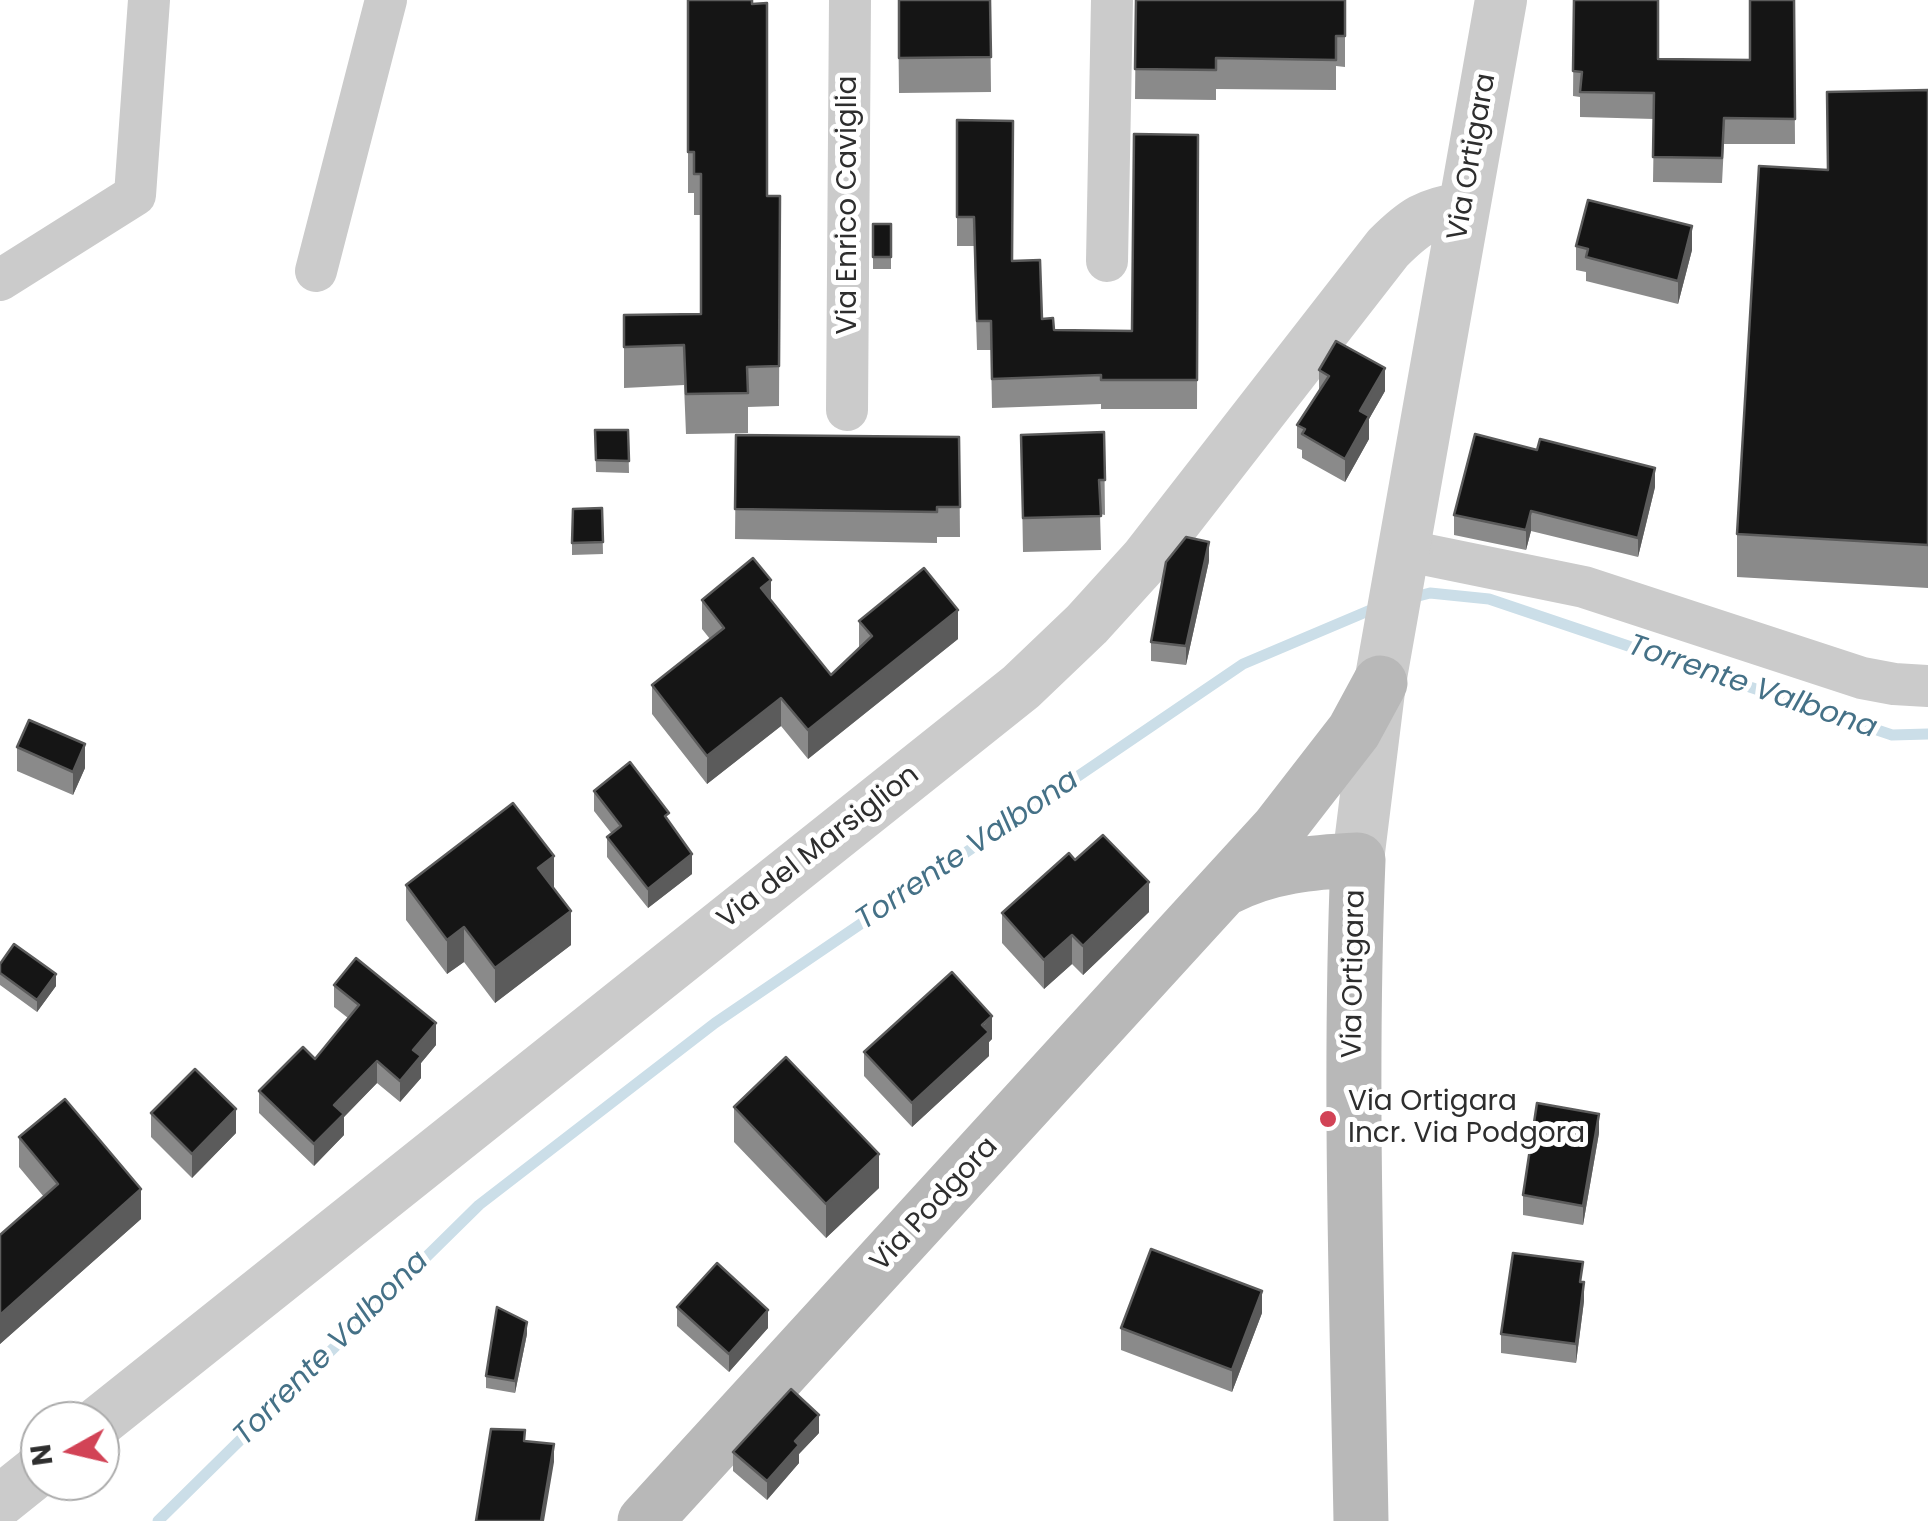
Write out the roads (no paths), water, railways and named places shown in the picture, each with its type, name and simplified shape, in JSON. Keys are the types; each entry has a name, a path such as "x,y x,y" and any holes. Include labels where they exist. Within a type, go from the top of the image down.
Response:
{"main road":[{"name":"Via Podgora","path":"644,1521 1225,889 1354,731 1383,666"},
{"path":"1284,820 1300,814 1328,816 1342,823 1359,848"},
{"name":"Via Podgora","path":"1225,889 1256,873 1359,848"},
{"name":"Via Ortigara","path":"1359,848 1353,1102 1361,1521"}],"street":[{"path":"0,280 135,195 149,0"},
{"path":"316,271 386,0"},
{"name":"Via Enrico Caviglia","path":"848,410 850,0"},
{"path":"1107,261 1112,0"},
{"name":"Via Ortigara","path":"1359,848 1383,666 1501,0"},
{"name":"Via del Marsiglion","path":"120,1405 1021,686 1088,624 1146,558 1388,248 1409,227 1434,212 1464,208"},
{"path":"1401,563 1584,587 1862,678 1928,686"},
{"path":"0,1500 20,1484"}],"waterway":[{"name":"Torrente Valbona","path":"1407,599 1430,593 1489,599 1892,735 1928,734"},
{"name":"Torrente Valbona","path":"158,1521 479,1205 715,1023 1243,664 1380,606"}],"place":[{"name":"Via Ortigara Incr. Via Podgora","path":"1328,1119"}]}
